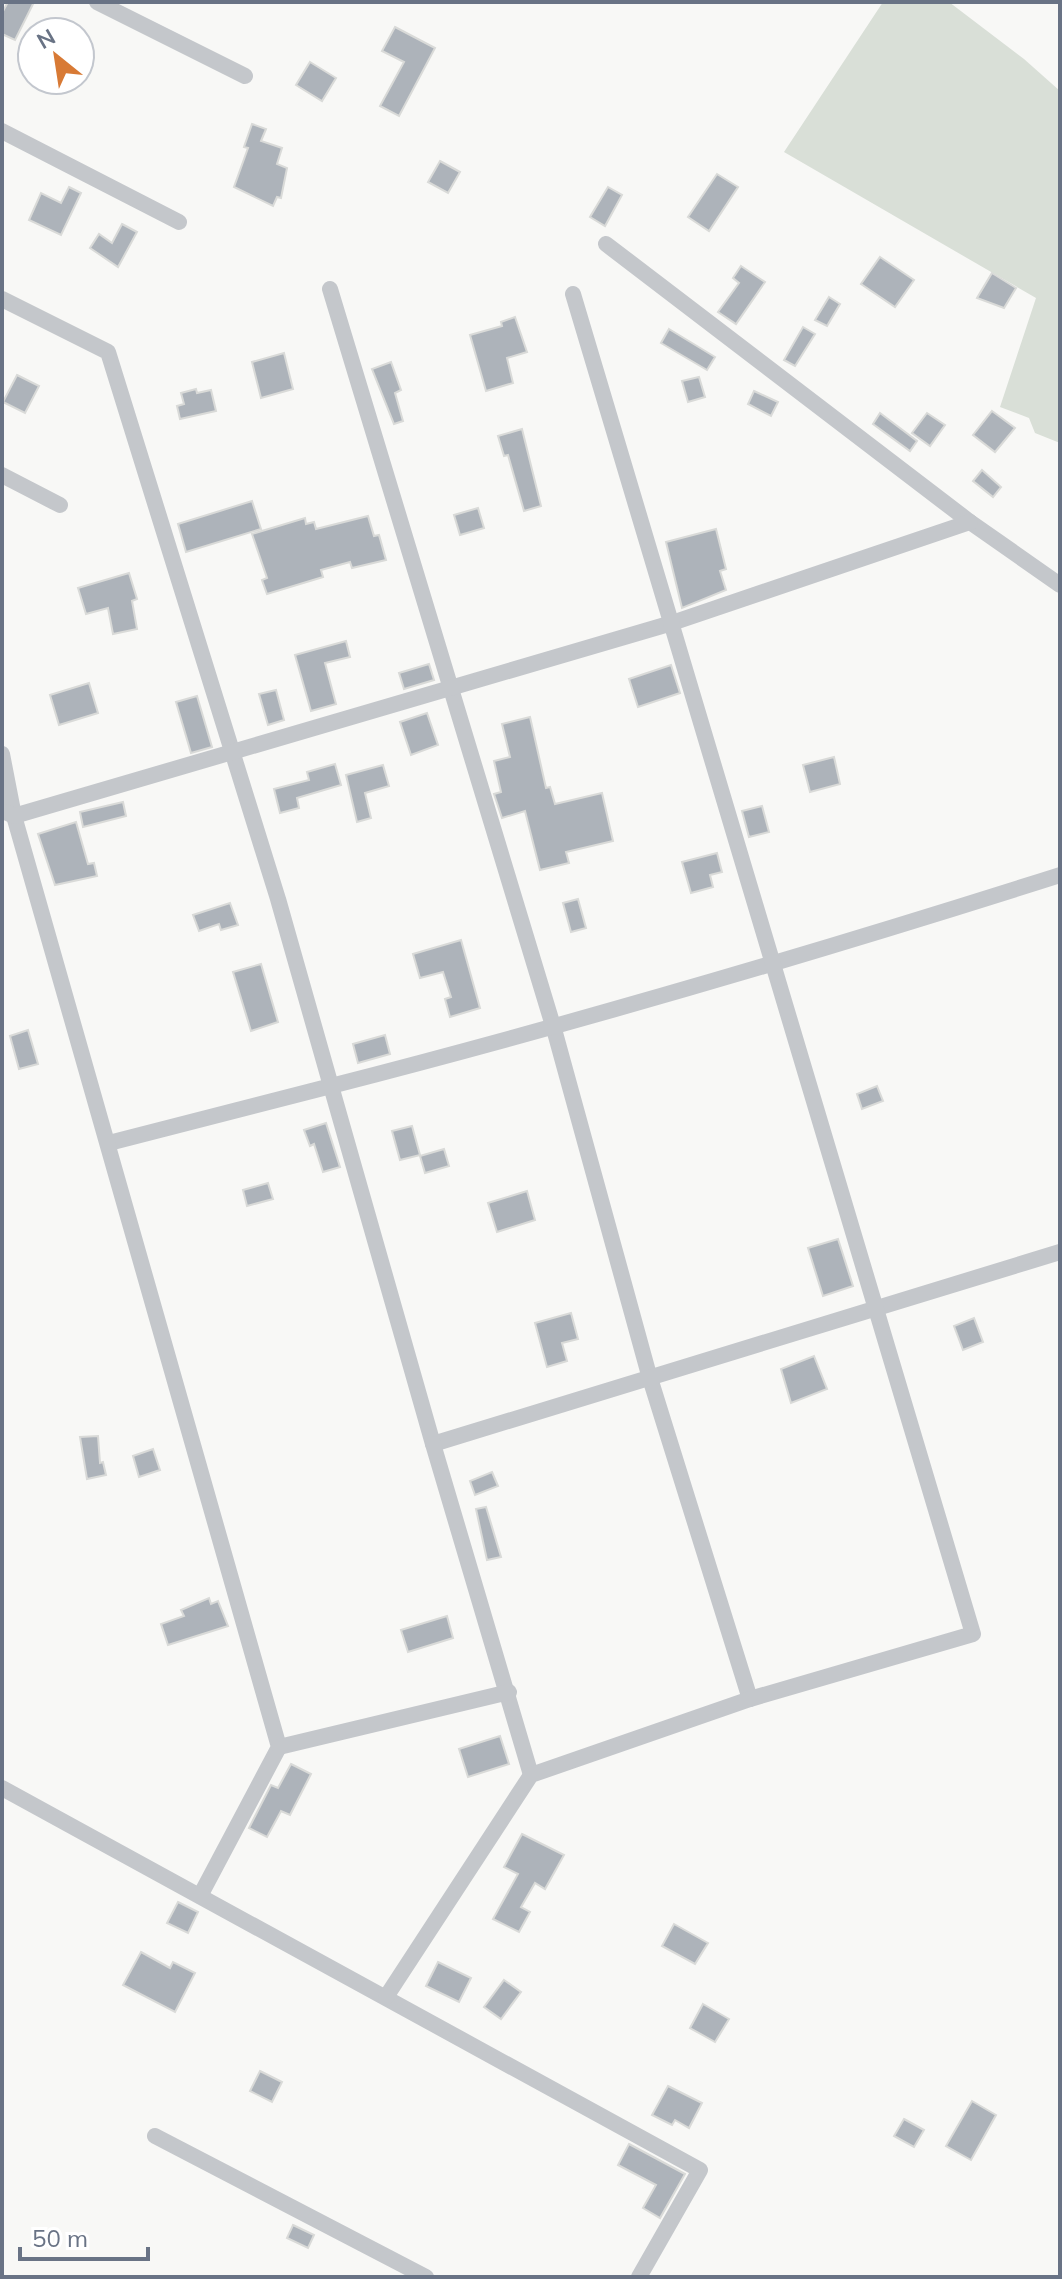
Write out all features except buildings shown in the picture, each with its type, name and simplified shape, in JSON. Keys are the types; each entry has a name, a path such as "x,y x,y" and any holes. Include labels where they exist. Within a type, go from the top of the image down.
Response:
{"street":[{"path":"97,2 245,76"},
{"path":"2,131 179,222"},
{"path":"606,244 970,522 1060,585"},
{"path":"330,289 554,1029 649,1375 750,1699"},
{"path":"386,1997 531,1775 750,1699 973,1634 776,965 573,294"},
{"path":"2,299 108,352 232,750 531,1775"},
{"path":"2,475 60,505"},
{"path":"8,813 449,690 672,623 970,522"},
{"path":"2,754 8,813 109,1143 279,1747 200,1896"},
{"path":"109,1143 554,1029 776,965 1060,875"},
{"path":"433,1444 874,1306 1060,1252"},
{"path":"279,1747 509,1692"},
{"path":"2,1788 700,2170 639,2277"},
{"path":"155,2136 426,2277"}],"shaded area":[{"path":"883,2 949,2 1024,59 1060,91 1060,443 1035,433 1029,418 1000,407 1036,298 784,152"}]}
